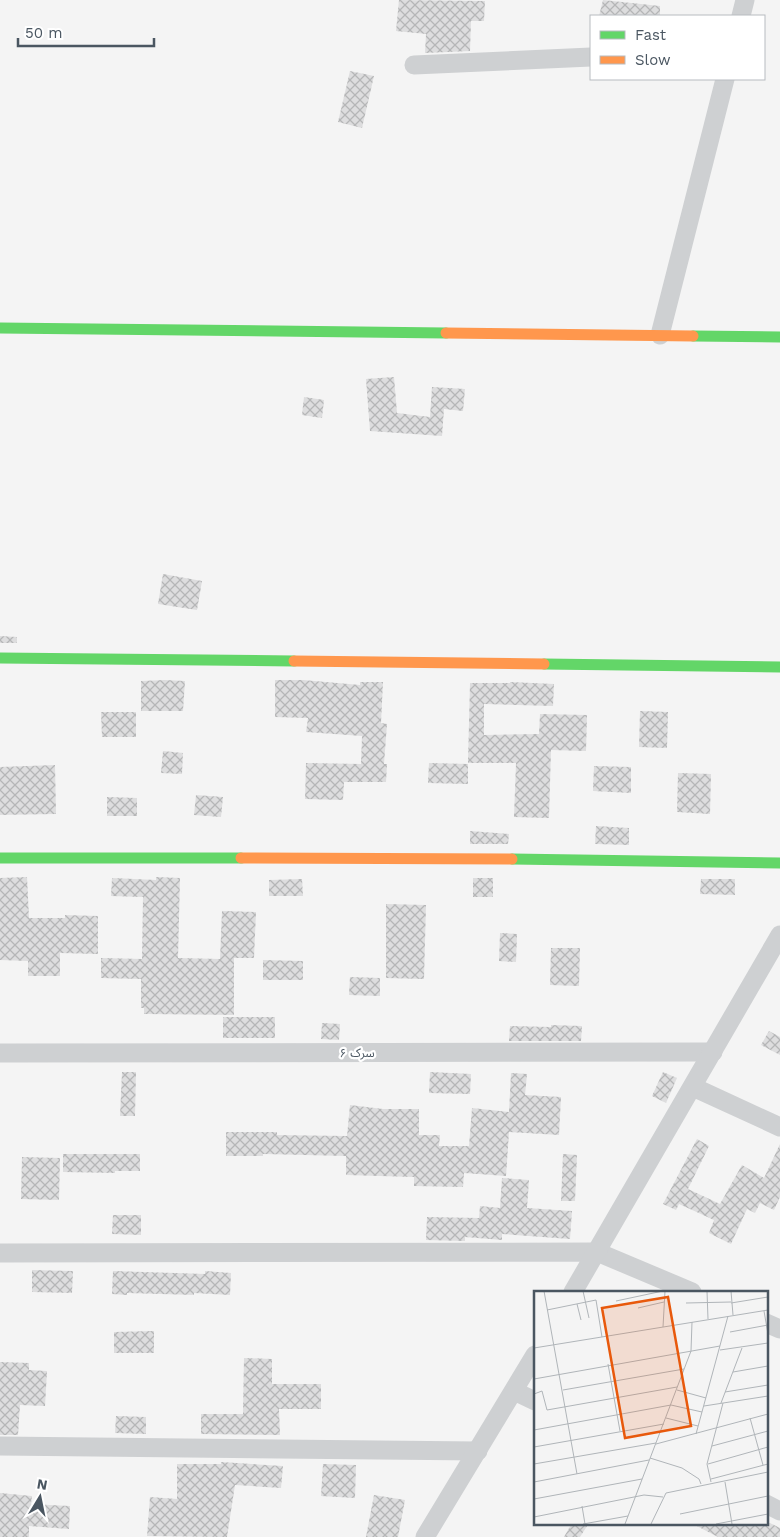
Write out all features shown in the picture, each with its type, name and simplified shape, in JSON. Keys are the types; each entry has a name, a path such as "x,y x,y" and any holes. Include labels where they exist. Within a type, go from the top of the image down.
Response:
{"street":[{"path":"740,15 745,0"},
{"path":"414,65 590,57"},
{"path":"660,335 724,80"},
{"path":"0,328 780,337"},
{"path":"0,658 780,667"},
{"path":"0,858 580,859 780,862"},
{"path":"574,1291 780,935"},
{"name":"سرک ۶","path":"0,1053 713,1052"},
{"path":"693,1087 780,1127"},
{"path":"0,1253 597,1252 690,1291"},
{"path":"768,1324 780,1329"},
{"path":"425,1537 534,1357"},
{"path":"514,1391 534,1401"},
{"path":"0,1446 478,1451"},
{"path":"768,1505 780,1510"}],"building":[{"path":"399,0 485,1 484,21 471,21 470,51 425,53 426,34 396,31"},
{"path":"603,0 660,6 660,15 599,15"},
{"path":"350,71 374,76 362,128 338,122"},
{"path":"394,377 397,413 430,417 432,387 465,389 463,411 444,409 442,436 370,431 366,379"},
{"path":"304,397 324,400 322,418 302,415"},
{"path":"163,574 202,581 197,610 158,604"},
{"path":"0,636 17,637 17,643 0,643"},
{"path":"275,680 303,680 360,685 360,682 383,682 381,723 387,724 384,764 387,764 386,782 344,782 343,800 305,799 306,763 361,764 362,736 306,732 308,718 275,717"},
{"path":"141,681 185,681 183,711 141,711"},
{"path":"470,683 554,684 553,706 484,704 484,735 539,734 540,714 587,715 586,751 551,750 549,818 514,817 516,763 468,763"},
{"path":"640,711 668,712 667,748 639,747"},
{"path":"101,712 136,712 136,737 102,737"},
{"path":"163,751 183,753 182,774 161,773"},
{"path":"429,763 468,764 468,784 428,783"},
{"path":"55,765 56,814 0,815 0,767"},
{"path":"594,766 631,767 631,793 593,791"},
{"path":"678,773 711,774 710,814 677,812"},
{"path":"196,795 223,797 221,817 194,815"},
{"path":"107,797 137,798 137,816 107,816"},
{"path":"596,826 629,828 629,845 595,844"},
{"path":"470,831 509,834 508,844 470,844"},
{"path":"27,877 29,918 65,918 65,915 98,916 98,954 60,953 60,976 28,976 28,961 0,960 0,878"},
{"path":"156,877 180,878 178,958 220,959 222,911 256,912 254,958 234,958 234,1015 144,1014 144,1008 141,1008 141,979 101,978 101,958 142,959 143,897 111,896 112,878 156,880"},
{"path":"473,878 493,878 493,897 473,897"},
{"path":"302,879 303,896 269,896 269,880"},
{"path":"701,879 735,879 735,895 700,894"},
{"path":"386,904 426,905 424,979 386,978"},
{"path":"500,933 517,934 516,962 499,961"},
{"path":"551,948 580,948 579,986 550,985"},
{"path":"263,960 303,961 303,980 263,980"},
{"path":"350,977 380,978 380,996 349,995"},
{"path":"223,1017 275,1017 275,1038 223,1038"},
{"path":"322,1023 340,1024 339,1040 321,1039"},
{"path":"551,1025 582,1026 581,1041 509,1041 510,1026 551,1027"},
{"path":"769,1031 780,1037 780,1055 761,1045"},
{"path":"122,1072 136,1072 135,1116 120,1116"},
{"path":"430,1072 471,1074 470,1094 429,1093"},
{"path":"663,1072 677,1078 666,1103 652,1096"},
{"path":"511,1073 527,1074 525,1095 561,1097 559,1135 509,1132 506,1176 464,1173 463,1187 414,1186 414,1177 346,1175 346,1156 263,1154 263,1156 226,1156 226,1132 277,1132 277,1135 347,1136 350,1105 383,1109 419,1109 419,1135 440,1135 439,1146 469,1146 472,1108 509,1112"},
{"path":"697,1139 709,1146 688,1189 720,1204 742,1165 764,1178 780,1144 780,1197 774,1210 760,1203 755,1213 747,1209 731,1244 709,1233 714,1220 679,1204 676,1210 663,1204"},
{"path":"63,1154 140,1154 140,1171 115,1171 115,1173 63,1172"},
{"path":"563,1154 577,1155 575,1201 561,1201"},
{"path":"22,1157 60,1158 59,1200 21,1199"},
{"path":"502,1178 529,1180 527,1208 572,1211 570,1239 502,1234 502,1240 465,1237 465,1241 426,1240 427,1217 479,1218 480,1206 500,1208"},
{"path":"113,1215 141,1215 141,1235 112,1234"},
{"path":"32,1270 73,1271 72,1293 32,1292"},
{"path":"113,1271 205,1274 205,1271 231,1273 230,1295 194,1293 194,1295 112,1294"},
{"path":"154,1331 154,1353 114,1353 114,1332"},
{"path":"244,1358 272,1359 272,1384 321,1384 321,1409 279,1409 280,1435 201,1434 201,1414 243,1414"},
{"path":"0,1362 29,1363 29,1370 47,1371 45,1406 20,1405 18,1435 0,1435"},
{"path":"116,1416 146,1417 146,1434 115,1433"},
{"path":"221,1462 283,1466 281,1488 235,1485 227,1537 147,1536 150,1497 177,1499 177,1464 221,1464"},
{"path":"323,1464 356,1465 355,1498 321,1496"},
{"path":"0,1493 32,1496 31,1504 70,1506 69,1529 29,1526 29,1537 0,1537"},
{"path":"374,1495 405,1500 398,1537 366,1537"},
{"path":"770,1523 780,1528 780,1537 718,1537 693,1524"},
{"path":"571,1524 588,1524 580,1537 564,1537"}],"traffic: fast":[{"path":"0,328 446,333"},
{"path":"693,336 780,337"},
{"path":"0,658 294,661"},
{"path":"544,664 780,667"},
{"path":"0,858 241,858"},
{"path":"512,859 780,863"}],"traffic: slow":[{"path":"446,333 693,336"},
{"path":"294,661 544,664"},
{"path":"241,858 512,859"}]}
